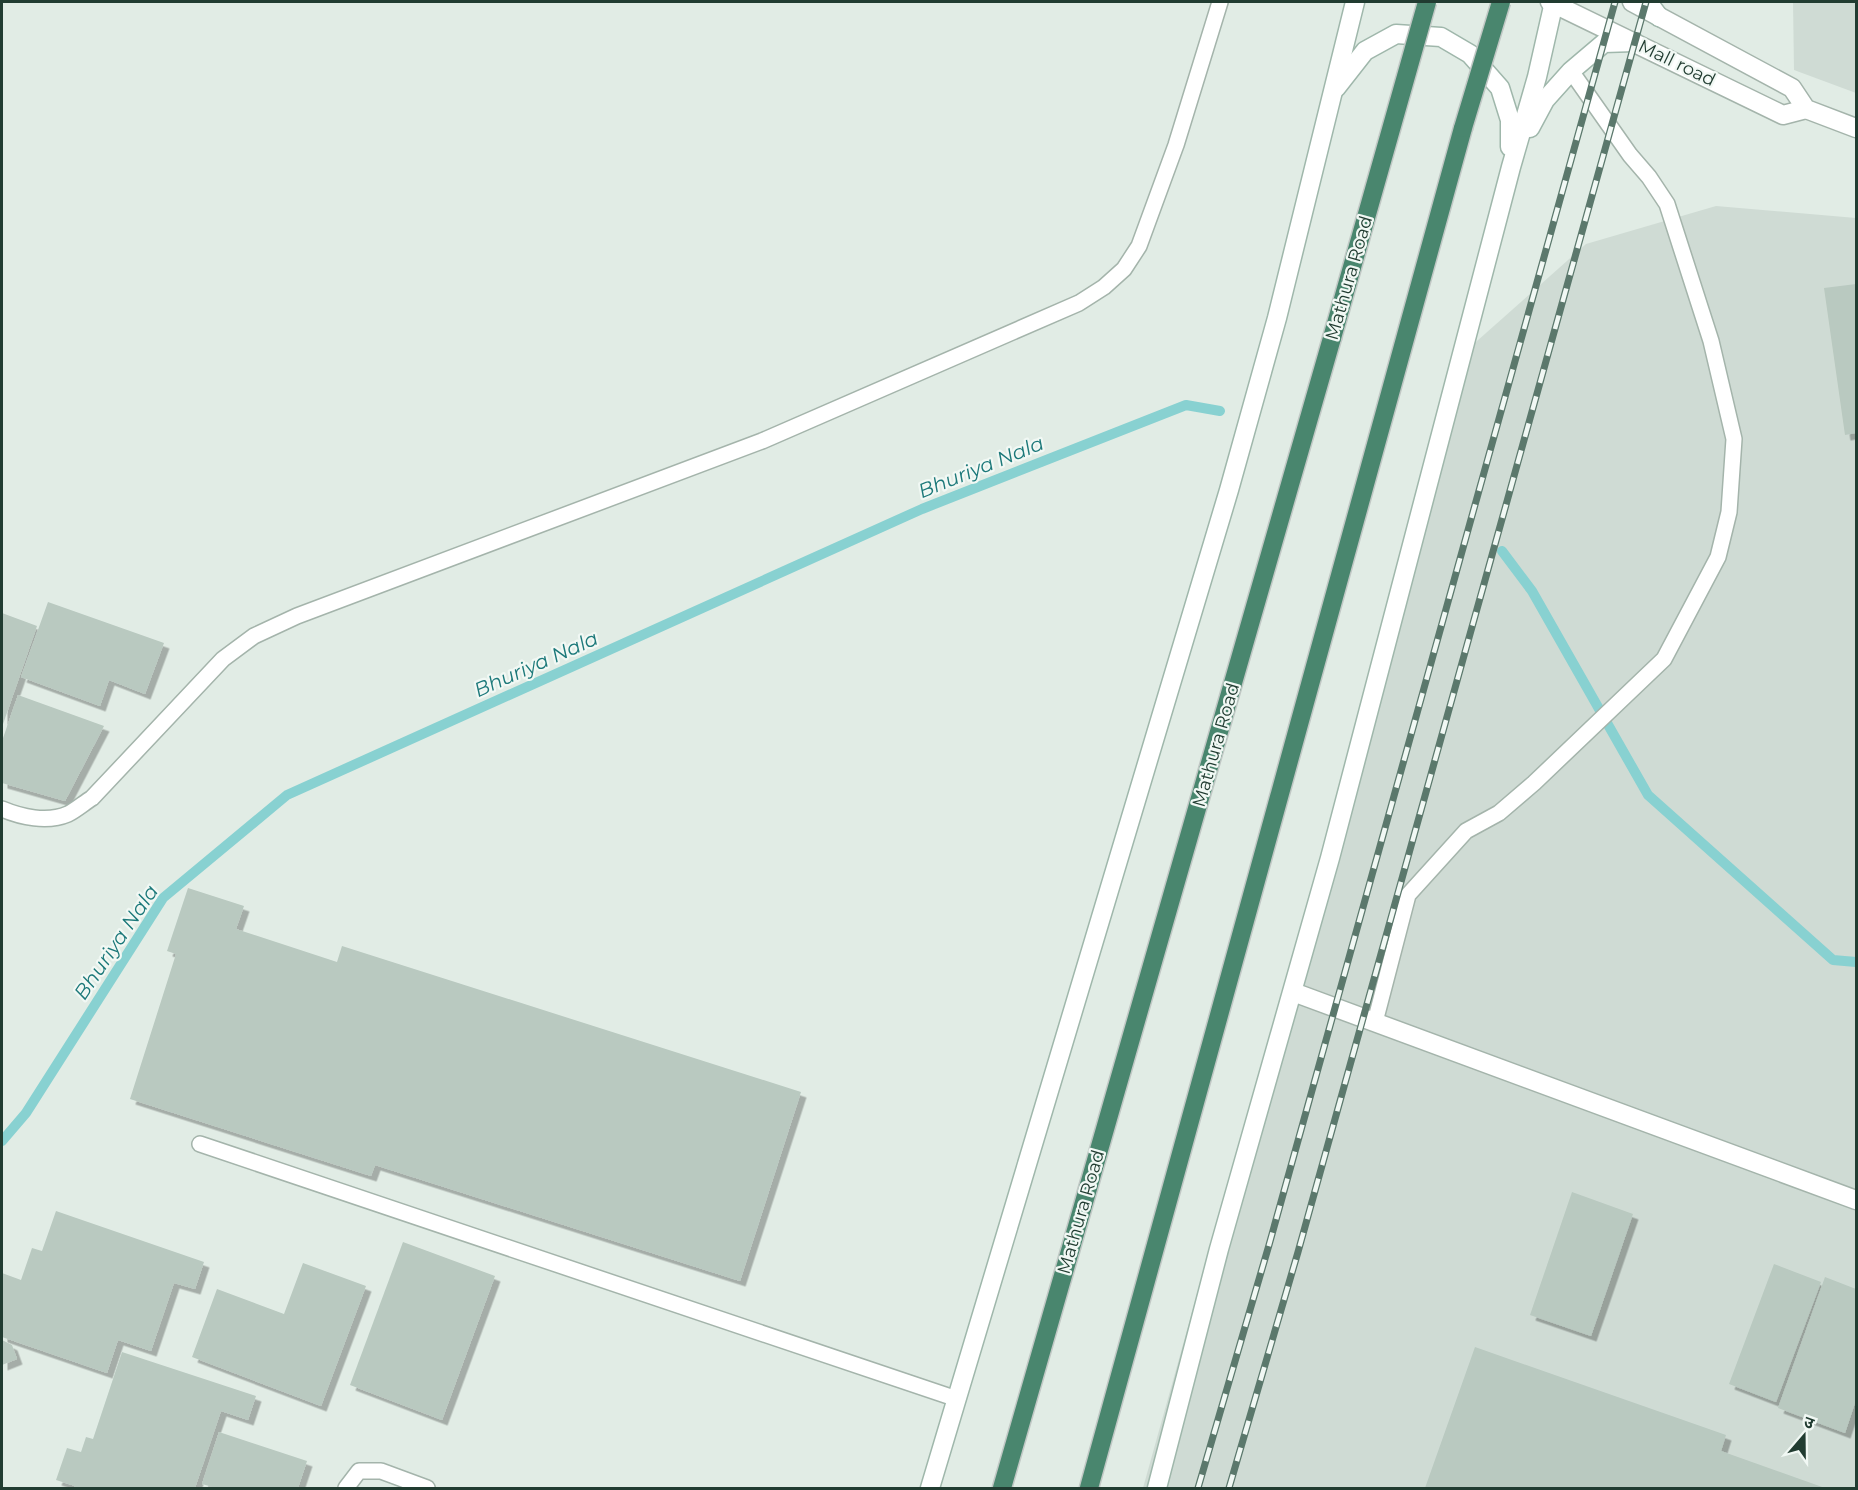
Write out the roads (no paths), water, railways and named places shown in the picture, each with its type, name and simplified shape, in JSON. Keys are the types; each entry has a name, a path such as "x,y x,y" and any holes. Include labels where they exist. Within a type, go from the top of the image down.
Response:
{"highway":[{"name":"Mathura Road","path":"1002,1488 1427,2"},
{"path":"1089,1488 1463,128 1502,2"}],"main road":[{"path":"930,1488 1229,490 1277,318 1355,2"},
{"path":"1157,1488 1219,1249 1336,835 1511,167 1537,77 1552,2"},
{"name":"Mall road","path":"1552,2 1783,115 1806,109 1857,128"},
{"name":"Mall road","path":"1632,2 1792,88 1806,109"},
{"path":"1648,2 1659,17"},
{"path":"1333,92 1365,51 1396,34 1441,37 1470,54 1500,88 1510,120 1511,167"},
{"path":"1511,167 1545,100 1571,71 1604,43 1634,42"},
{"path":"1293,992 1857,1200"}],"lane":[{"path":"2,809 34,818 48,819 67,814 92,798 223,659 254,636 297,616 762,441 1079,303 1104,288 1124,269 1139,246 1176,145 1220,2"},
{"path":"1375,1022 1408,895 1466,831 1499,813 1534,783 1664,659 1718,557 1729,512 1734,439 1711,341 1667,204 1571,71"},
{"path":"200,1144 957,1399"},
{"path":"346,1488 359,1471 381,1471 427,1488"}],"waterway":[{"name":"Bhuriya Nala","path":"2,1141 26,1113 163,898 287,795 922,509 1186,405 1220,411"},
{"path":"1502,551 1532,591 1648,795 1833,960 1856,962"}],"railway":[{"path":"1198,1488 1269,1245 1615,2"},
{"path":"1229,1488 1298,1252 1646,2"}]}
